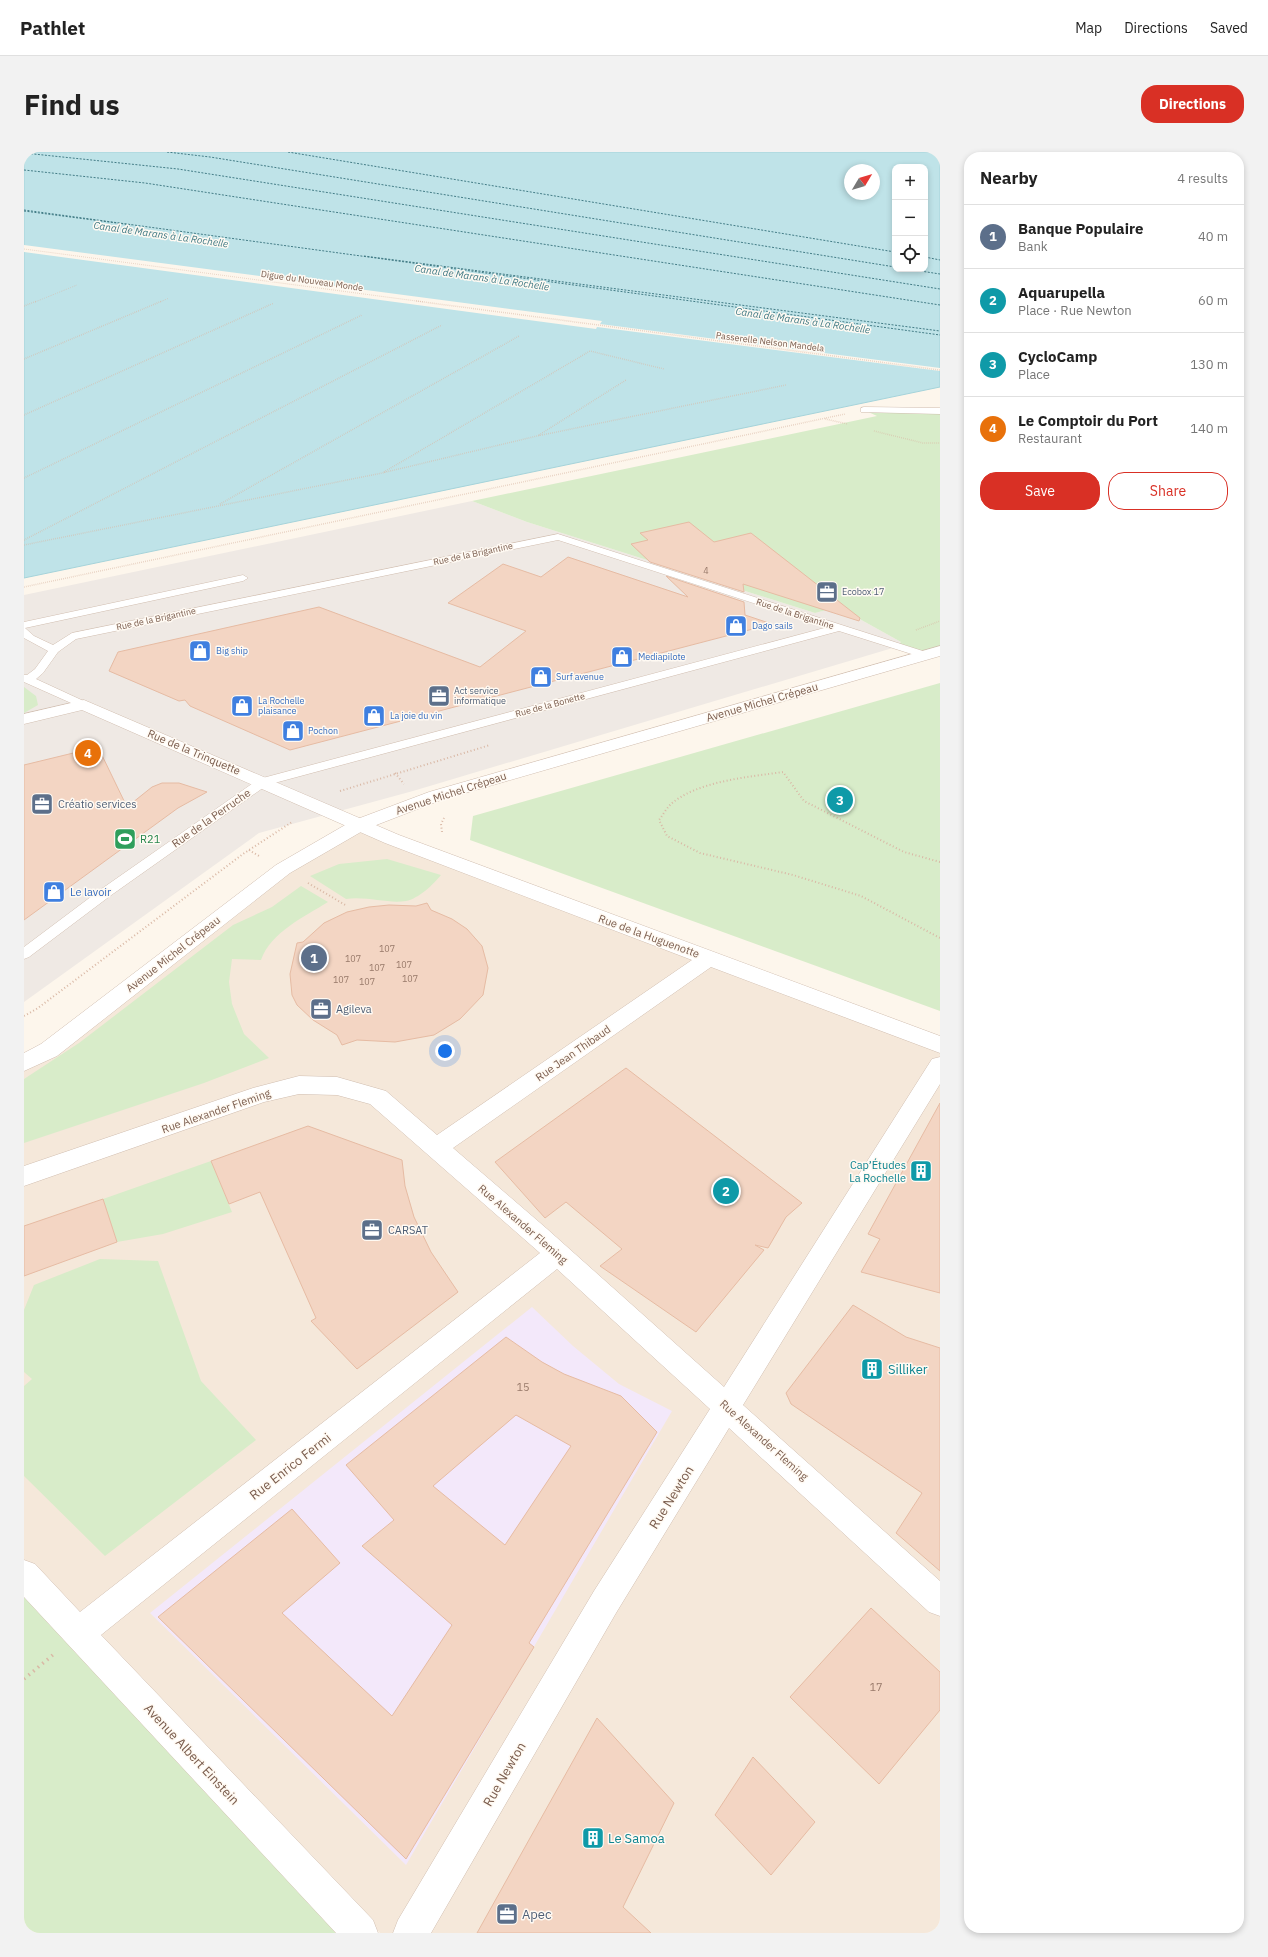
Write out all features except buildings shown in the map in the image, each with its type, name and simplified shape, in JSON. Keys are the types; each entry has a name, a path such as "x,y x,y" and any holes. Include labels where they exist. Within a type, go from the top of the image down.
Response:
{"street":[{"name":"Avenue Michel Crépeau","path":"24,1063 49,1050 283,869 359,824 435,796 932,653"},
{"name":"Rue de la Trinquette","path":"84,705 359,824"},
{"path":"24,719 84,705"},
{"name":"Rue de la Huguenotte","path":"359,824 392,839 627,929 709,958 940,1045"},
{"name":"Rue Jean Thibaud","path":"436,1148 709,958"},
{"name":"Rue Newton","path":"411,1933 605,1602 940,1065"},
{"name":"Rue Alexander Fleming","path":"24,1176 261,1094 299,1085 337,1086 378,1097 558,1254 728,1406 940,1601"},
{"name":"Rue Enrico Fermi","path":"79,1633 558,1254"},
{"name":"Avenue Albert Einstein","path":"24,1575 360,1933"}],"lane":[{"path":"864,410 940,411"},
{"name":"Rue de la Brigantine","path":"26,679 39,671 54,650 72,636 558,537 878,641 932,653"},
{"path":"24,625 243,578"},
{"name":"Rue de la Bonette","path":"263,782 838,628"},
{"path":"24,631 30,638 54,650"},
{"path":"26,679 84,705"},
{"name":"Rue de la Perruche","path":"24,954 105,893 263,782"}],"path":[{"name":"Digue du Nouveau Monde","path":"24,249 598,325"},
{"path":"24,306 76,285"},
{"path":"24,359 169,298"},
{"path":"24,415 274,303"},
{"path":"24,478 362,315"},
{"path":"24,540 442,325"},
{"name":"Passerelle Nelson Mandela","path":"598,325 940,370"},
{"path":"218,506 519,336"},
{"path":"382,473 590,350 664,369"},
{"path":"537,436 626,380"},
{"path":"24,545 382,473 537,436 786,385"},
{"path":"24,587 864,410"},
{"path":"825,418 848,424"},
{"path":"871,431 923,443 940,443"},
{"path":"878,641 940,621"},
{"path":"24,1016 38,1008 249,850 344,789 491,745"},
{"path":"940,862 904,852 804,801 783,772 742,777 695,792 672,804 659,820 667,836 700,853 793,875 861,896 940,938"},
{"path":"249,850 265,859"},
{"path":"307,883 347,906"},
{"path":"24,1679 79,1633"}],"shaded area":[{"path":"472,501 527,522 815,613 838,607 901,642 896,647 413,791 259,833 24,1002 24,595"},
{"path":"359,824 940,1047 940,1933 380,1933 24,1560 24,1060 280,870"},
{"path":"532,1307 573,1346 619,1384 672,1411 406,1865 150,1613"}],"green space":[{"path":"864,410 940,411 940,651 925,655 896,647 901,642 838,607 815,613 527,522 472,501 877,416"},
{"path":"940,683 940,1011 470,840 473,816"},
{"path":"24,687 36,696 38,705 24,713"},
{"path":"387,859 441,875 421,894 411,900 399,902 362,898 346,899 310,876 339,864"},
{"path":"301,886 328,902 280,933 272,941 261,960 232,959 229,982 232,1004 244,1034 269,1058 204,1083 24,1143 24,1079 79,1043 233,925 272,907"},
{"path":"211,1161 232,1212 163,1234 117,1242 103,1199"},
{"path":"100,1259 158,1261 201,1381 256,1440 105,1556 24,1476 24,1386 32,1379 24,1372 24,1310 34,1285"},
{"path":"24,1575 360,1933 24,1933"}],"water":[{"name":"Canal de Marans à La Rochelle","path":"24,152 940,152 940,387 24,578"}],"pier":[{"path":"24,245 602,321 600,324 940,368 940,371 597,327 596,329 24,252"}],"ferry route":[{"path":"167,152 210,157 892,267"},
{"path":"288,152 892,252"},
{"path":"24,153 178,169 940,289"},
{"path":"24,170 145,183 940,305"},
{"path":"24,210 940,335"},
{"path":"24,211 132,225"},
{"path":"364,256 940,331"},
{"path":"928,258 940,260"},
{"path":"927,272 940,274"}],"place":[{"name":"Ecobox 17","path":"827,592"},
{"name":"Dago sails","path":"736,626"},
{"name":"Big ship","path":"200,651"},
{"name":"Mediapilote","path":"622,657"},
{"name":"Surf avenue","path":"541,677"},
{"name":"Act service informatique","path":"439,696"},
{"name":"La Rochelle plaisance","path":"242,706"},
{"name":"La joie du vin","path":"374,716"},
{"name":"Pochon","path":"293,731"},
{"name":"Le Comptoir du Port","path":"88,753"},
{"name":"CycloCamp","path":"840,800"},
{"name":"Créatio services","path":"42,804"},
{"name":"R21","path":"125,839"},
{"name":"Le lavoir","path":"54,892"},
{"name":"Banque Populaire","path":"314,958"},
{"name":"Agileva","path":"321,1009"},
{"name":"Cap’Études La Rochelle","path":"921,1171"},
{"name":"Aquarupella","path":"726,1191"},
{"name":"CARSAT","path":"372,1230"},
{"name":"Silliker","path":"872,1369"},
{"name":"Le Samoa","path":"593,1838"},
{"name":"Apec","path":"507,1914"}]}
